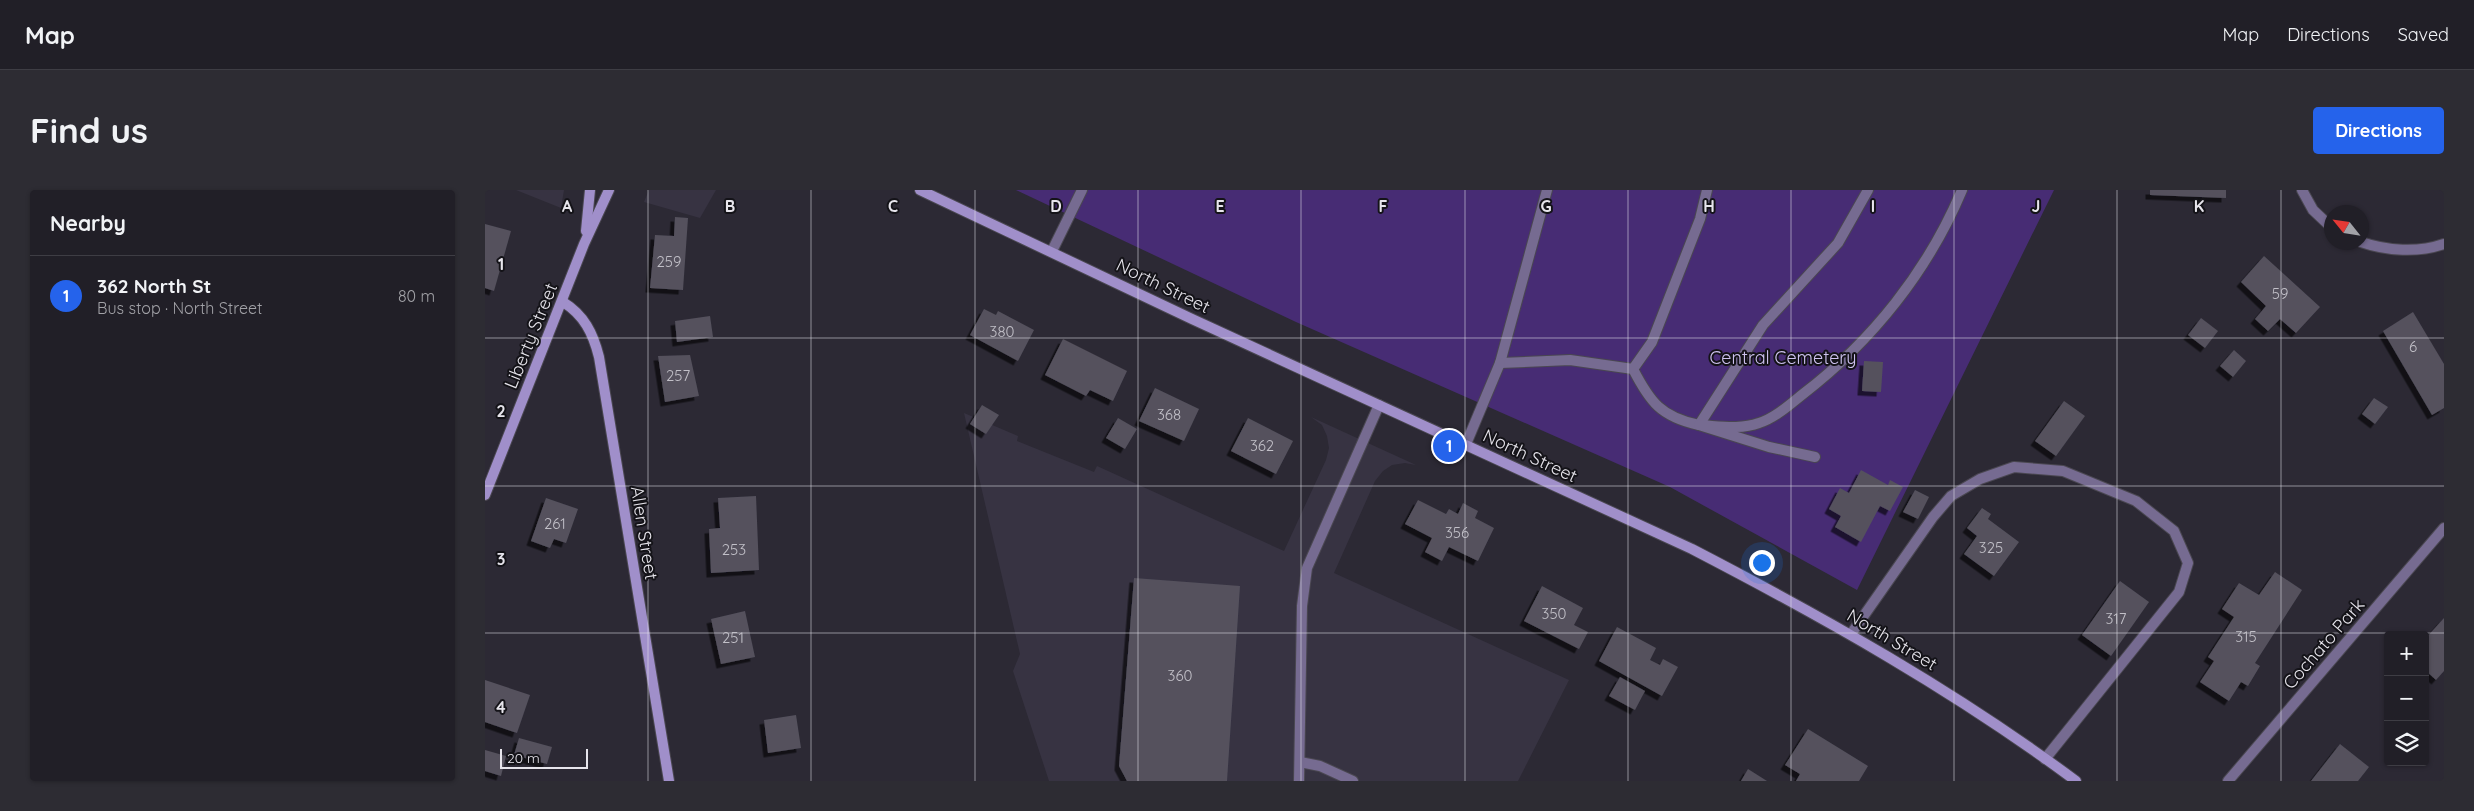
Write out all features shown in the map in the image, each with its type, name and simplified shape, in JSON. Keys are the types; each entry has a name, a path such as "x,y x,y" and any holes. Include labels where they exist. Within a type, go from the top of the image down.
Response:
{"main road":[{"name":"Liberty Street","path":"584,244 590,190"},
{"name":"Liberty Street","path":"485,495 563,302 584,244 609,190"},
{"name":"North Street","path":"920,190 1692,549 1851,634 1956,697 2076,781"},
{"name":"Allen Street","path":"563,302 573,308 588,326 599,356 669,781"}],"street":[{"path":"1052,251 1082,190"},
{"path":"1466,444 1500,363 1547,190"},
{"path":"1633,369 1652,342 1699,219 1707,190"},
{"path":"1699,425 1763,325 1838,243 1868,190"},
{"path":"1633,369 1653,403 1682,422 1741,428 1759,423 1777,414 1824,378 1867,338 1905,291 1962,190"},
{"path":"2301,190 2313,210 2324,220"},
{"path":"2369,244 2389,249 2424,248 2444,244"},
{"path":"1500,363 1570,360 1633,369"},
{"path":"1299,781 1302,606 1307,568 1379,405"},
{"path":"1699,425 1769,447 1815,457"},
{"path":"1851,634 1945,503 1951,496 1980,479 2013,467 2063,471 2136,501 2175,531 2188,563 2179,592 2045,759"},
{"name":"Cochato Park","path":"2228,781 2444,528"},
{"path":"1300,762 1320,766 1353,781"}],"shaded area":[{"path":"516,190 564,190 561,208"},
{"path":"649,190 716,190 700,218 644,202"},
{"path":"964,413 1018,436 1017,441 1094,472 1097,466 1284,551 1326,460 1329,448 1327,436 1322,425 1311,417 1416,465 1405,463 1392,465 1383,471 1375,481 1334,573 1569,680 1518,781 1049,781 1013,671 1020,654"}],"green space":[{"name":"Central Cemetery","path":"1016,190 2054,190 1857,590 1670,487 1296,322"}],"building":[{"path":"2150,190 2226,190 2226,198 2150,195"},
{"path":"675,217 688,218 683,290 650,288 655,235 674,236"},
{"path":"485,224 511,231 494,291 485,288"},
{"path":"2264,256 2320,307 2296,333 2280,319 2268,331 2255,319 2266,306 2241,282"},
{"path":"984,309 996,315 998,311 1034,330 1018,361 970,335"},
{"path":"2413,312 2444,364 2444,408 2432,415 2383,331"},
{"path":"710,316 713,337 677,342 675,321"},
{"path":"2201,318 2218,331 2205,348 2188,335"},
{"path":"1063,339 1127,371 1113,401 1090,390 1086,396 1045,375"},
{"path":"2234,350 2246,361 2233,377 2220,366"},
{"path":"690,355 699,396 665,402 658,356"},
{"path":"1864,361 1883,362 1881,392 1862,391"},
{"path":"1155,388 1199,409 1184,441 1139,421"},
{"path":"2374,398 2388,407 2375,424 2362,414"},
{"path":"2064,401 2085,416 2056,456 2035,441"},
{"path":"982,405 999,415 986,434 970,424"},
{"path":"1118,418 1137,429 1125,449 1106,438"},
{"path":"1248,418 1293,441 1276,474 1231,451"},
{"path":"1861,470 1888,485 1890,480 1903,487 1890,511 1880,506 1861,542 1835,527 1841,516 1829,509 1840,488 1849,493"},
{"path":"1915,490 1929,497 1918,519 1903,512"},
{"path":"756,496 759,570 711,573 709,529 720,528 718,498"},
{"path":"546,498 578,509 566,543 554,539 550,548 531,541"},
{"path":"1418,500 1446,514 1449,509 1458,514 1463,503 1478,511 1475,518 1494,528 1478,561 1449,547 1442,561 1425,552 1432,538 1405,524"},
{"path":"1982,508 1991,514 1988,519 2019,542 1994,576 1964,554 1977,536 1967,528"},
{"path":"2275,572 2302,590 2255,663 2260,666 2248,686 2241,682 2229,701 2200,682 2214,661 2208,657 2234,617 2222,609 2239,583 2259,595"},
{"path":"1134,578 1240,586 1227,781 1127,781 1119,766"},
{"path":"2120,581 2149,602 2111,656 2082,635"},
{"path":"1542,586 1583,608 1574,625 1588,632 1579,649 1524,621"},
{"path":"745,611 755,657 721,664 711,619"},
{"path":"2444,618 2444,671 2436,680 2429,674 2429,635"},
{"path":"1617,627 1656,648 1650,660 1660,665 1663,659 1678,667 1662,696 1599,661"},
{"path":"1620,677 1645,691 1635,710 1609,696"},
{"path":"485,680 530,695 517,733 485,722"},
{"path":"796,715 801,748 768,753 764,720"},
{"path":"1808,729 1868,766 1859,781 1796,781 1800,774 1785,765"},
{"path":"519,738 552,747 547,764 514,755"},
{"path":"2340,744 2369,767 2358,781 2311,781"},
{"path":"485,750 506,756 501,776 485,771"},
{"path":"1748,769 1767,781 1741,781"}],"place":[{"name":"362 North St","path":"1449,446"}]}
